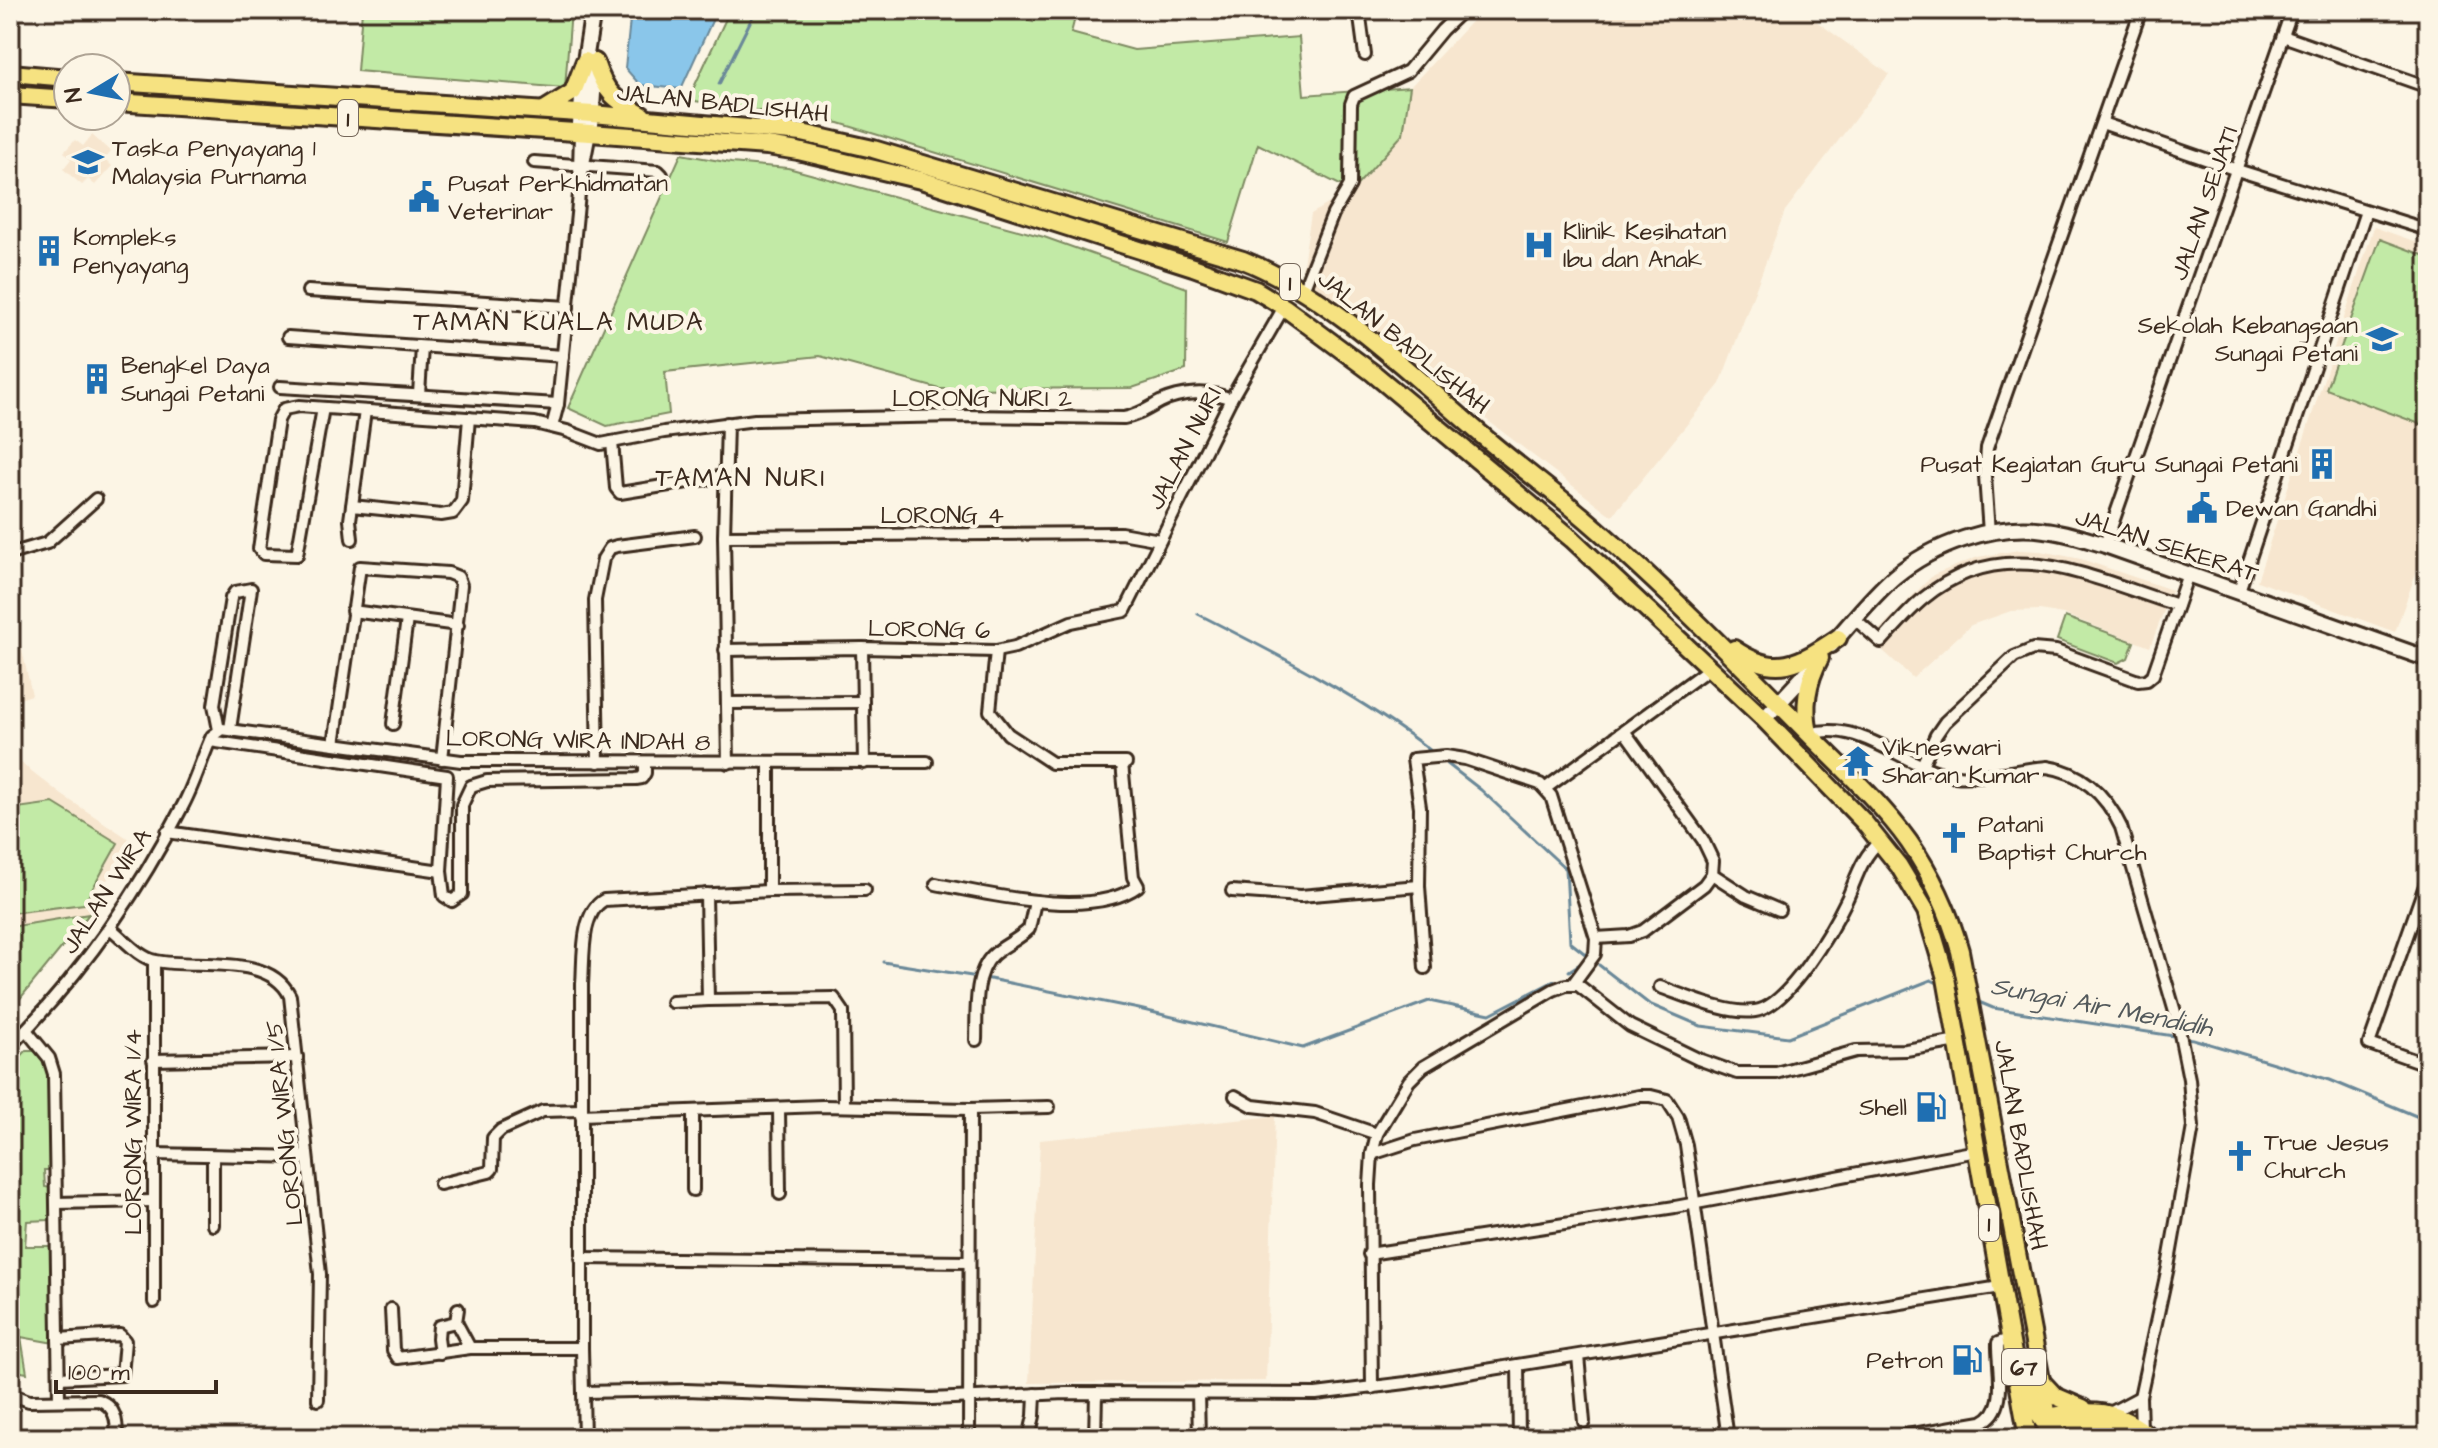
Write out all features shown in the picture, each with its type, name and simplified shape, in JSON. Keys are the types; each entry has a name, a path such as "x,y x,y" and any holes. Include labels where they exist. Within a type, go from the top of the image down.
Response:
{"main road":[{"path":"542,110 573,92 590,62 614,98 649,119"},
{"path":"10,73 52,77"},
{"name":"JALAN BADLISHAH","path":"132,83 587,113 802,133 842,140 923,172 1256,290 1284,307 1373,373 1572,539 1764,719 1838,794 1899,866 1926,911 1946,978 2028,1438"},
{"path":"12,96 52,98"},
{"name":"JALAN BADLISHAH","path":"132,103 767,146 923,172 1243,260 1303,290 1382,350 1588,522 1779,703 1877,804 1910,843 1950,918 1967,987 2047,1429"},
{"path":"1697,622 1746,657 1776,667 1813,655 1838,638"},
{"path":"1809,734 1806,701 1810,678 1820,658"},
{"name":"67","path":"2004,1311 2016,1331 2032,1401 2047,1429"},
{"path":"2039,1379 2055,1396 2091,1417 2140,1435"},
{"path":"2047,1429 2109,1414 2140,1435"},
{"path":"2075,1438 2091,1417"}],"street":[{"path":"552,427 558,404 582,166 593,10"},
{"path":"1359,10 1365,55"},
{"path":"1303,290 1333,214 1350,185 1351,104 1354,96 1408,71 1463,10"},
{"path":"1989,533 1985,476 1987,448 2141,10"},
{"name":"JALAN SEJATI","path":"2105,545 2292,10"},
{"path":"2283,36 2428,87"},
{"path":"2102,123 2237,170 2428,230"},
{"path":"534,162 658,171 662,175"},
{"path":"2239,591 2366,211"},
{"path":"308,291 568,307"},
{"name":"JALAN NURI","path":"1125,611 1231,399 1284,307"},
{"path":"288,337 563,356"},
{"path":"419,394 422,347"},
{"path":"280,387 558,404"},
{"name":"LORONG NURI 2","path":"323,408 297,555 264,554 259,549 280,413 291,407 323,408 469,418 552,427 594,443 727,423 800,419 958,416 1124,418 1177,396 1206,394 1231,399"},
{"path":"352,539 350,520 365,411"},
{"path":"352,506 441,515 456,510 462,501 469,418"},
{"path":"727,423 724,536 728,763"},
{"path":"612,442 616,488 620,493 725,476"},
{"path":"10,554 47,543 96,499"},
{"name":"JALAN SEKERAT","path":"1764,719 1882,588 1919,558 1989,533 2045,530 2105,545 2428,659"},
{"name":"LORONG 4","path":"724,536 1121,533 1160,540"},
{"path":"598,762 595,617 603,559 610,548 617,546 695,536"},
{"path":"1855,619 1881,642 1908,612 1944,584 1985,568 2027,562 2069,568 2177,605"},
{"path":"334,744 359,569 364,565 448,573 460,580 446,759 441,871 444,896 452,901 461,897 462,805 471,786 487,781 636,779 645,773 645,762"},
{"path":"1922,765 1945,722 2023,652 2048,649 2138,681 2147,680 2153,675 2188,574"},
{"path":"251,589 224,729 214,709 231,598 235,592 251,589"},
{"path":"352,611 458,625"},
{"name":"LORONG 6","path":"725,650 862,648 996,651 1015,647 1071,622 1125,611"},
{"path":"393,724 407,619"},
{"path":"862,648 864,763"},
{"path":"936,884 1035,902 1118,898 1138,886 1133,877 1124,763 1052,763 1008,734 990,711 996,651"},
{"path":"1546,788 1711,667"},
{"path":"727,703 863,702"},
{"name":"LORONG WIRA INDAH 8","path":"224,729 446,759 927,762"},
{"name":"JALAN WIRA","path":"10,1046 82,965 110,928 185,801 210,741 224,729"},
{"path":"1809,734 1829,731 1851,734 1922,765 1959,776 2047,767 2062,769 2097,792 2121,827 2177,1019 2191,1095 2191,1143 2161,1305 2140,1397 2140,1435"},
{"path":"1596,938 1629,936 1643,931 1704,885 1712,874 1713,861 1703,840 1625,732"},
{"path":"210,741 447,776"},
{"path":"1425,968 1419,886 1420,807 1413,759 1446,756 1465,759 1546,788 1559,816 1596,938 1595,954 1573,984"},
{"path":"769,763 769,891"},
{"path":"167,832 441,871"},
{"path":"1660,987 1717,1006 1754,1012 1767,1008 1779,999 1824,942 1847,899 1860,863 1880,841"},
{"path":"1712,874 1746,896 1779,910"},
{"path":"2428,877 2369,1044 2428,1065"},
{"path":"1232,891 1300,896 1419,886"},
{"path":"584,1438 581,1113 584,961 593,908 604,900 769,891 865,890"},
{"path":"706,894 708,1000"},
{"path":"976,1040 982,978 990,958 1029,929 1035,902"},
{"path":"110,928 154,961"},
{"name":"LORONG WIRA 1/5","path":"154,961 226,964 273,975 285,986 290,996 320,1274 318,1400"},
{"name":"LORONG WIRA 1/4","path":"154,961 154,1302"},
{"path":"1372,1388 1369,1254 1372,1154 1377,1134 1409,1081 1433,1059 1553,990 1573,984 1583,987 1630,1026 1698,1059 1737,1073 1776,1073 1856,1051 1878,1048 1906,1050 1958,1041"},
{"path":"672,1002 834,998 843,1011 844,1106"},
{"path":"26,1030 52,1065 59,1400"},
{"path":"153,1060 297,1057"},
{"path":"1235,1096 1253,1106 1315,1113 1377,1134"},
{"path":"1372,1154 1415,1140 1651,1096 1667,1100 1678,1117 1686,1145 1728,1438"},
{"path":"440,1184 489,1172 492,1169 493,1138 501,1130 543,1111 693,1112 844,1106 1049,1107"},
{"path":"779,1108 780,1194"},
{"path":"969,1438 970,1109"},
{"path":"693,1112 693,1190"},
{"path":"1369,1254 1695,1202 1977,1151"},
{"path":"153,1154 306,1157"},
{"path":"213,1156 213,1225"},
{"path":"56,1203 153,1201"},
{"path":"581,1258 969,1262"},
{"path":"583,1392 686,1390 969,1398 1096,1393 1316,1394 1578,1356 2000,1287"},
{"path":"391,1309 395,1356 403,1359 470,1348 582,1348"},
{"path":"458,1309 456,1322 470,1348"},
{"path":"440,1353 439,1326 456,1322"},
{"path":"58,1339 120,1335 125,1341 122,1375 59,1378"},
{"path":"1890,1438 1991,1418 1997,1408 1999,1394 1998,1343 2009,1339"},
{"path":"1578,1356 1584,1422"},
{"path":"1518,1365 1519,1438"},
{"path":"1095,1438 1096,1393"},
{"path":"1198,1393 1199,1438"},
{"path":"10,1394 29,1401 99,1400 111,1407 117,1425 117,1438"},
{"path":"1029,1438 1035,1394"},
{"path":"2109,1414 2140,1397"}],"shaded area":[{"name":"Klinik Kesihatan Ibu dan Anak","path":"1482,10 1801,10 1889,74 1785,211 1720,384 1612,516 1301,277 1311,214 1355,188 1403,134 1410,87"},
{"name":"Taska Penyayang 1 Malaysia Purnama","path":"92,135 111,152 105,159 112,166 95,185 88,179 82,185 63,169 71,159 64,152 75,140 83,146"},
{"name":"Sekolah Kebangsaan Sungai Petani","path":"2374,227 2428,246 2428,539 2395,632 2257,581"},
{"path":"2019,550 2081,559 2172,590 2150,647 2063,614 2040,610 2011,611 1971,625 1913,678 1870,639 1933,575 1978,557"},
{"path":"10,596 32,695 10,702"},
{"path":"10,754 62,795 129,839 89,914 10,927"},
{"path":"1275,1116 1266,1381 1029,1383 1040,1140"}],"green space":[{"path":"362,10 571,10 565,88 357,71"},
{"path":"730,10 988,10 1033,22 1037,10 1077,10 1071,33 1134,50 1299,37 1304,95 1410,87 1403,134 1352,191 1258,144 1228,242 839,123 688,100"},
{"path":"681,154 731,163 788,168 1044,237 1187,288 1186,370 1132,388 940,389 820,356 665,372 669,414 607,426 568,408"},
{"path":"2380,239 2428,257 2428,427 2326,389"},
{"path":"2065,617 2134,642 2128,658 2118,663 2057,640"},
{"path":"53,803 118,843 84,904 10,913 10,809"},
{"path":"89,914 10,1011 10,927"},
{"path":"26,1051 35,1051 49,1067 51,1170 44,1170 45,1187 51,1188 50,1220 27,1221 25,1246 52,1246 54,1343 21,1337 27,1373 10,1370 10,1068"}],"water":[{"path":"631,10 717,10 681,89 640,85 625,68"}],"waterway":[{"path":"719,84 756,10"},
{"path":"1198,614 1350,696 1435,754"},
{"path":"1441,759 1481,790 1566,869 1570,942 1589,957"},
{"path":"1569,971 1586,960"},
{"path":"883,962 978,977"},
{"name":"Sungai Air Mendidih","path":"1599,965 1649,1004 1701,1026 1788,1037 1931,980 1942,985"},
{"path":"985,978 1139,1009 1303,1048 1429,1001 1490,1014 1554,981"},
{"name":"Sungai Air Mendidih","path":"1974,1000 1993,1008 2193,1039 2330,1080 2428,1121"}],"place":[{"name":"Taska Penyayang 1 Malaysia Purnama","path":"88,162"},
{"name":"Pusat Perkhidmatan Veterinar","path":"424,197"},
{"name":"Klinik Kesihatan Ibu dan Anak","path":"1539,245"},
{"name":"Kompleks Penyayang","path":"49,251"},
{"name":"Sekolah Kebangsaan Sungai Petani","path":"2382,339"},
{"name":"Bengkel Daya Sungai Petani","path":"97,379"},
{"name":"Pusat Kegiatan Guru Sungai Petani","path":"2322,464"},
{"name":"Dewan Gandhi","path":"2202,508"},
{"name":"Vikneswari Sharan Kumar","path":"1858,761"},
{"name":"Patani Baptist Church","path":"1954,838"},
{"name":"Shell","path":"1931,1107"},
{"name":"True Jesus Church","path":"2240,1156"},
{"name":"Petron","path":"1967,1360"}],"district":[{"name":"TAMAN KUALA MUDA","path":"559,321"},
{"name":"TAMAN NURI","path":"741,477"}]}
